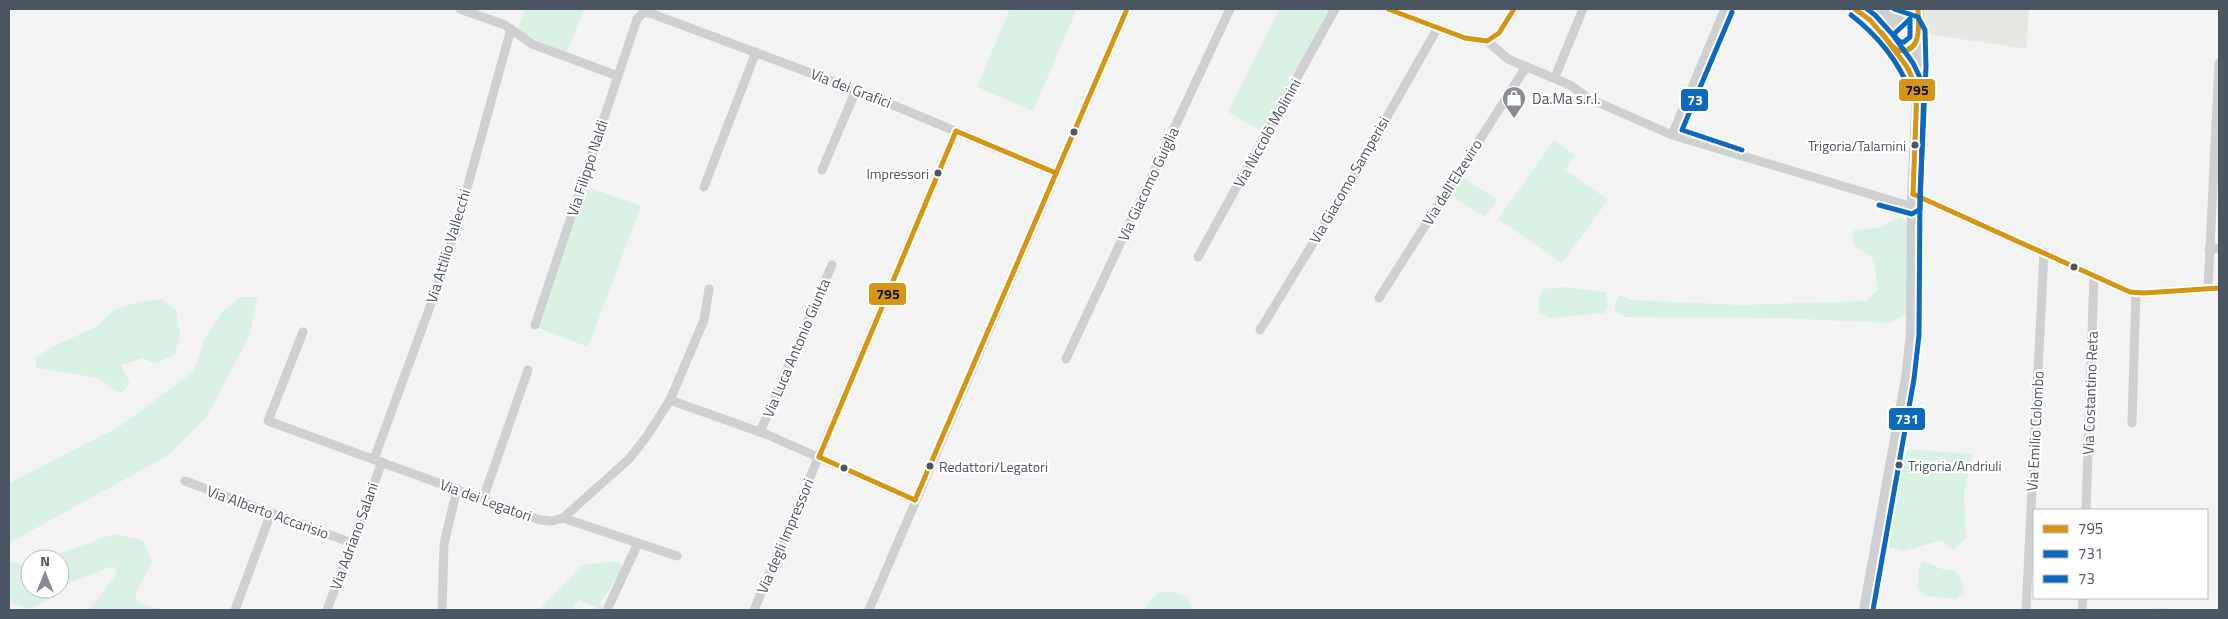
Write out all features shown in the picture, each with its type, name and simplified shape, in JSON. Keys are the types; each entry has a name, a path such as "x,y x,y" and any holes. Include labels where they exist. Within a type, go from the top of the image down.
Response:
{"street":[{"path":"460,9 502,24 532,44 618,76"},
{"path":"869,610 1127,9"},
{"name":"Via Giacomo Guiglia","path":"1066,359 1230,9"},
{"name":"Via Niccolò Molinini","path":"1198,257 1335,9"},
{"path":"1388,9 1437,29 1465,38 1487,41 1502,55 1526,67 1567,83 1588,98 1672,136 1913,207"},
{"path":"1487,41 1499,33 1514,9"},
{"path":"1557,72 1583,9"},
{"path":"1672,136 1725,9"},
{"path":"1856,9 1870,20 1908,67 1917,88"},
{"path":"1872,9 1910,21 1918,36"},
{"path":"1890,44 1888,29 1911,9"},
{"path":"1864,610 1909,362 1912,334 1913,194 1919,58 1918,9"},
{"name":"Via dei Grafici","path":"642,13 650,13 856,90 1056,173"},
{"name":"Via Filippo Naldi","path":"535,324 638,17 642,13"},
{"name":"Via Attilio Vallecchi","path":"378,460 438,285 460,214 511,29"},
{"name":"Via Giacomo Samperisi","path":"1260,330 1346,189 1437,29"},
{"path":"1890,44 1907,50 1918,36"},
{"path":"704,187 756,52"},
{"path":"2208,288 2209,248 2216,184 2219,64"},
{"name":"Via dell'Elzeviro","path":"1379,298 1526,67"},
{"path":"822,170 856,90"},
{"name":"Via degli Impressori","path":"754,610 956,131"},
{"path":"1913,194 2136,293 2219,288"},
{"path":"2209,248 2219,248"},
{"name":"Via Emilio Colombo","path":"2026,610 2044,252"},
{"name":"Via Luca Antonio Giunta","path":"760,432 832,265"},
{"name":"Via Costantino Reta","path":"2086,509 2094,275"},
{"path":"562,518 629,459 648,436 670,400 702,324 709,289"},
{"path":"2132,423 2136,293"},
{"name":"Via dei Legatori","path":"303,332 268,421 540,520 552,521 562,518"},
{"path":"483,499 528,370"},
{"path":"670,400 760,432 916,500"},
{"name":"Via Adriano Salani","path":"327,610 352,543 378,460"},
{"name":"Via Alberto Accarisio","path":"185,481 352,543"},
{"path":"442,610 444,544 456,489"},
{"path":"235,610 271,513"},
{"path":"562,518 678,556"},
{"path":"607,610 638,543"}],"shaded area":[{"path":"1925,9 2029,10 2026,49 1927,34"}],"green space":[{"path":"525,9 584,9 569,47 565,52 520,32 519,26"},
{"path":"1010,9 1077,9 1033,111 977,87"},
{"path":"1279,9 1331,9 1262,131 1228,112"},
{"path":"1554,140 1575,155 1560,178 1566,170 1608,200 1562,263 1498,219"},
{"path":"1461,177 1498,200 1484,217 1451,195"},
{"path":"586,186 641,206 588,347 539,328"},
{"path":"1900,217 1908,224 1907,313 1890,323 1777,318 1625,317 1615,311 1615,302 1620,295 1631,300 1741,305 1866,301 1878,289 1873,258 1854,245 1852,231 1880,227"},
{"path":"1562,287 1606,292 1608,305 1605,313 1550,318 1539,313 1538,301 1543,289"},
{"path":"241,297 258,297 249,337 207,416 167,456 9,543 9,483 119,427 194,371 204,340 223,311"},
{"path":"161,299 176,310 180,335 175,354 155,364 143,358 121,365 130,384 120,394 99,378 37,368 35,358 50,348 96,327 114,310 138,302"},
{"path":"1901,449 1972,454 1964,494 1966,538 1953,550 1941,540 1904,551 1885,546 1888,496"},
{"path":"114,534 143,540 152,562 135,595 138,603 164,610 89,610 117,573 113,566 70,583 70,549"},
{"path":"9,561 20,564 20,599 49,599 31,609 9,602"},
{"path":"617,561 624,568 600,602 602,610 595,610 596,607 579,600 571,610 539,610 582,565"},
{"path":"1923,561 1942,569 1955,571 1961,578 1964,592 1956,599 1926,596 1918,589 1918,570"},
{"path":"1170,591 1186,597 1194,610 1144,610 1157,593"}],"waterway":[{"path":"2154,610 2169,610"}],"transit line":[{"name":"795","path":"915,500 1127,9"},
{"name":"795","path":"1388,9 1465,38 1487,41 1499,33 1514,9"},
{"name":"795","path":"1855,9 1870,20 1887,40 1907,67 1917,88 1913,194"},
{"name":"73","path":"1867,9 1893,35 1913,63 1924,86 1920,209 1912,214 1879,205"},
{"name":"731","path":"1873,610 1914,379 1919,335 1920,194 1926,67 1925,30 1918,17 1894,9"},
{"name":"795","path":"1882,33 1897,50 1911,48 1917,37 1918,9"},
{"name":"73","path":"1732,12 1682,130 1742,150"},
{"name":"731","path":"1851,15 1878,40 1894,59 1910,92"},
{"name":"73","path":"1910,19 1910,37 1904,42 1900,42 1895,37 1895,33 1910,19"},
{"name":"795","path":"956,131 1056,173"},
{"name":"795","path":"819,457 956,131"},
{"name":"795","path":"1913,194 2130,292 2144,293 2219,288"},
{"name":"795","path":"819,457 915,500"}],"place":[{"name":"Da.Ma s.r.l.","path":"1514,119"},
{"name":"Trigoria/Talamini","path":"1915,145"},
{"name":"Impressori","path":"938,173"},
{"name":"Trigoria/Andriuli","path":"1899,465"},
{"name":"Redattori/Legatori","path":"930,466"}]}
